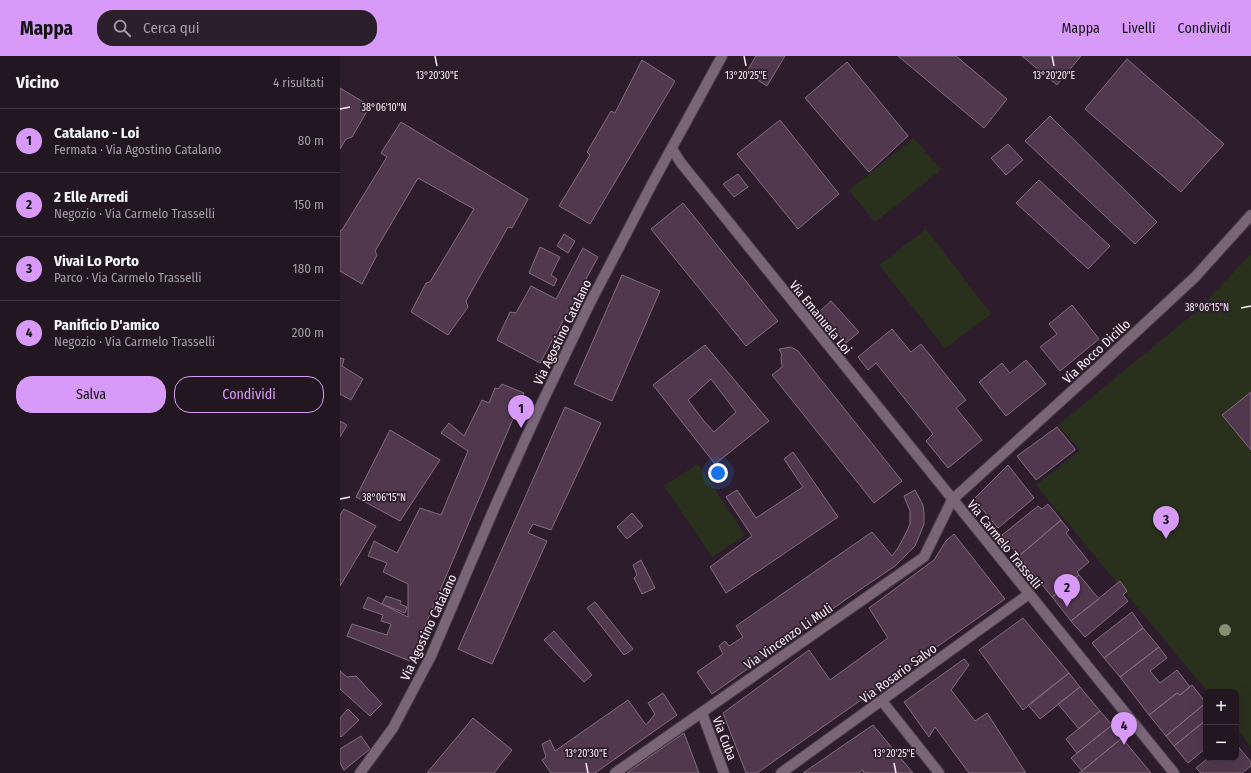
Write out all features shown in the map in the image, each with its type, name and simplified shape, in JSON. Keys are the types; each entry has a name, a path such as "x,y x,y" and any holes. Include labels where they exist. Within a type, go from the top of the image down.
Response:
{"street":[{"name":"Via Agostino Catalano","path":"360,773 393,728 431,656 496,504 540,407 589,305 652,184 722,56"},
{"name":"Via Emanuela Loi","path":"672,149 681,163 952,500"},
{"name":"Via Rocco Dicillo","path":"952,500 1094,372 1195,277 1251,215"},
{"name":"Via Carmelo Trasselli","path":"952,500 1174,773"},
{"name":"Via Vincenzo Li Muli","path":"614,773 924,557 952,500"},
{"name":"Via Rosario Salvo","path":"781,773 1029,594"},
{"path":"882,701 940,773"},
{"name":"Via Cuba","path":"702,713 724,773"}],"green space":[{"path":"914,138 941,170 875,222 849,190"},
{"path":"926,229 991,314 945,348 879,265"},
{"path":"1251,254 1251,747 1239,731 1239,689 1206,689 1036,485 1080,450 1058,425 1198,310"},
{"path":"698,464 745,535 712,557 664,486"}],"building":[{"path":"756,56 785,56 767,86 746,73"},
{"path":"898,56 956,56 1007,99 984,128"},
{"path":"1022,56 1081,56 1057,85"},
{"path":"1127,59 1224,144 1181,192 1085,109"},
{"path":"642,60 675,81 590,224 559,206 590,155 587,152 611,111 615,113"},
{"path":"847,62 908,136 869,172 805,98"},
{"path":"340,88 370,106 352,137 346,139 340,149"},
{"path":"1050,116 1157,222 1135,244 1025,141"},
{"path":"780,120 839,194 798,229 737,154"},
{"path":"401,122 528,199 512,228 508,227 466,301 468,307 448,335 411,312 426,283 430,282 474,209 418,178 375,251 377,255 362,284 340,271 340,231 387,157 381,153"},
{"path":"1008,144 1023,160 1006,175 991,158"},
{"path":"738,174 748,187 734,197 723,184"},
{"path":"1039,180 1110,246 1088,269 1016,203"},
{"path":"683,203 778,321 746,346 651,229"},
{"path":"564,234 575,241 568,253 557,246"},
{"path":"540,247 560,257 551,275 557,279 554,286 529,273"},
{"path":"583,248 598,257 540,363 497,340 510,312 516,313 531,286 556,299"},
{"path":"622,275 660,291 612,401 574,384"},
{"path":"831,301 859,332 846,343 819,312"},
{"path":"1072,305 1099,339 1060,371 1040,347 1057,334 1049,324"},
{"path":"892,329 911,352 921,344 966,400 956,408 982,440 948,468 926,441 933,434 876,363 868,370 858,357"},
{"path":"705,345 769,421 715,464 653,385","holes":["711,379 736,412 714,432 688,400"]},
{"path":"791,347 798,351 902,481 874,503 772,375 782,367 782,355 779,349"},
{"path":"340,358 344,359 342,366 363,379 351,400 340,394"},
{"path":"1026,360 1046,384 1006,416 979,382 1002,363 1010,373"},
{"path":"502,384 524,393 410,661 347,636 352,624 387,635 391,624 381,621 383,615 363,608 368,597 408,617 408,584 383,572 387,563 368,556 374,541 397,553 420,508 441,515 468,451 441,433 449,423 464,436 482,400 489,403 495,388 498,389"},
{"path":"1251,392 1251,450 1222,415"},
{"path":"565,407 601,423 551,530 533,524 528,533 547,541 492,664 458,649"},
{"path":"340,421 347,425 340,437"},
{"path":"1057,427 1075,450 1036,480 1017,456"},
{"path":"390,430 440,460 400,521 356,497"},
{"path":"793,452 838,517 726,593 710,567 752,536 726,497 737,490 756,518 803,487 784,459"},
{"path":"1008,465 1034,498 998,528 974,499"},
{"path":"915,490 923,505 924,524 915,546 895,566 712,694 697,672 723,654 719,646 725,641 729,646 743,637 736,626 872,532 892,556 898,548 910,524 910,511 904,496"},
{"path":"1048,504 1061,520 1019,556 1002,535 1038,506 1042,509"},
{"path":"344,509 376,526 340,586 340,515"},
{"path":"632,513 643,526 627,539 617,527"},
{"path":"1061,520 1069,530 1066,533 1089,562 1077,572 1079,575 1052,597 1019,556"},
{"path":"954,534 1005,599 757,773 746,773 723,713 809,650 830,680 888,638 869,608 934,560 946,541"},
{"path":"641,560 655,588 642,594 634,578 637,575 633,565"},
{"path":"1079,575 1099,599 1071,621 1052,597"},
{"path":"1120,581 1127,591 1123,595 1128,601 1085,637 1071,621"},
{"path":"386,596 401,601 400,604 407,607 405,613 382,604"},
{"path":"595,602 633,649 624,655 587,608"},
{"path":"1132,612 1143,628 1104,658 1092,643"},
{"path":"1023,618 1069,673 1023,710 979,650"},
{"path":"1143,628 1159,647 1120,677 1104,658"},
{"path":"554,631 592,675 584,682 544,640"},
{"path":"1159,647 1167,658 1150,671 1160,683 1177,670 1190,687 1180,695 1177,693 1149,715 1120,677"},
{"path":"964,659 969,665 951,690 975,721 987,713 1026,773 969,773 935,727 929,737 904,702"},
{"path":"340,671 347,677 356,676 382,704 370,716 340,689"},
{"path":"1069,673 1080,687 1040,719 1028,705"},
{"path":"1192,685 1203,699 1203,705 1166,736 1149,715 1177,693 1180,695"},
{"path":"1080,687 1100,711 1079,729 1058,704"},
{"path":"663,693 677,715 595,773 551,773 542,760 546,757 542,744 550,740 555,751 628,700 646,725 655,714 648,703"},
{"path":"1203,705 1203,722 1174,746 1166,736"},
{"path":"348,709 359,720 341,737 340,718"},
{"path":"1100,711 1112,725 1077,753 1066,739"},
{"path":"473,718 512,750 494,773 427,773"},
{"path":"1203,722 1203,750 1188,763 1174,746"},
{"path":"873,725 913,773 864,773 863,770 858,773 803,773"},
{"path":"1112,725 1122,738 1082,771 1071,758"},
{"path":"684,733 699,773 627,773 652,755"},
{"path":"361,736 370,749 344,770 340,763 340,749"},
{"path":"1122,738 1151,773 1079,773 1082,771"},
{"path":"1239,748 1251,762 1251,766 1242,773 1201,773 1196,768 1204,761 1239,761"}],"place":[{"name":"Catalano - Loi","path":"521,428"},
{"name":"Vivai Lo Porto","path":"1166,539"},
{"name":"2 Elle Arredi","path":"1067,607"},
{"name":"Panificio D'amico","path":"1124,745"}]}
